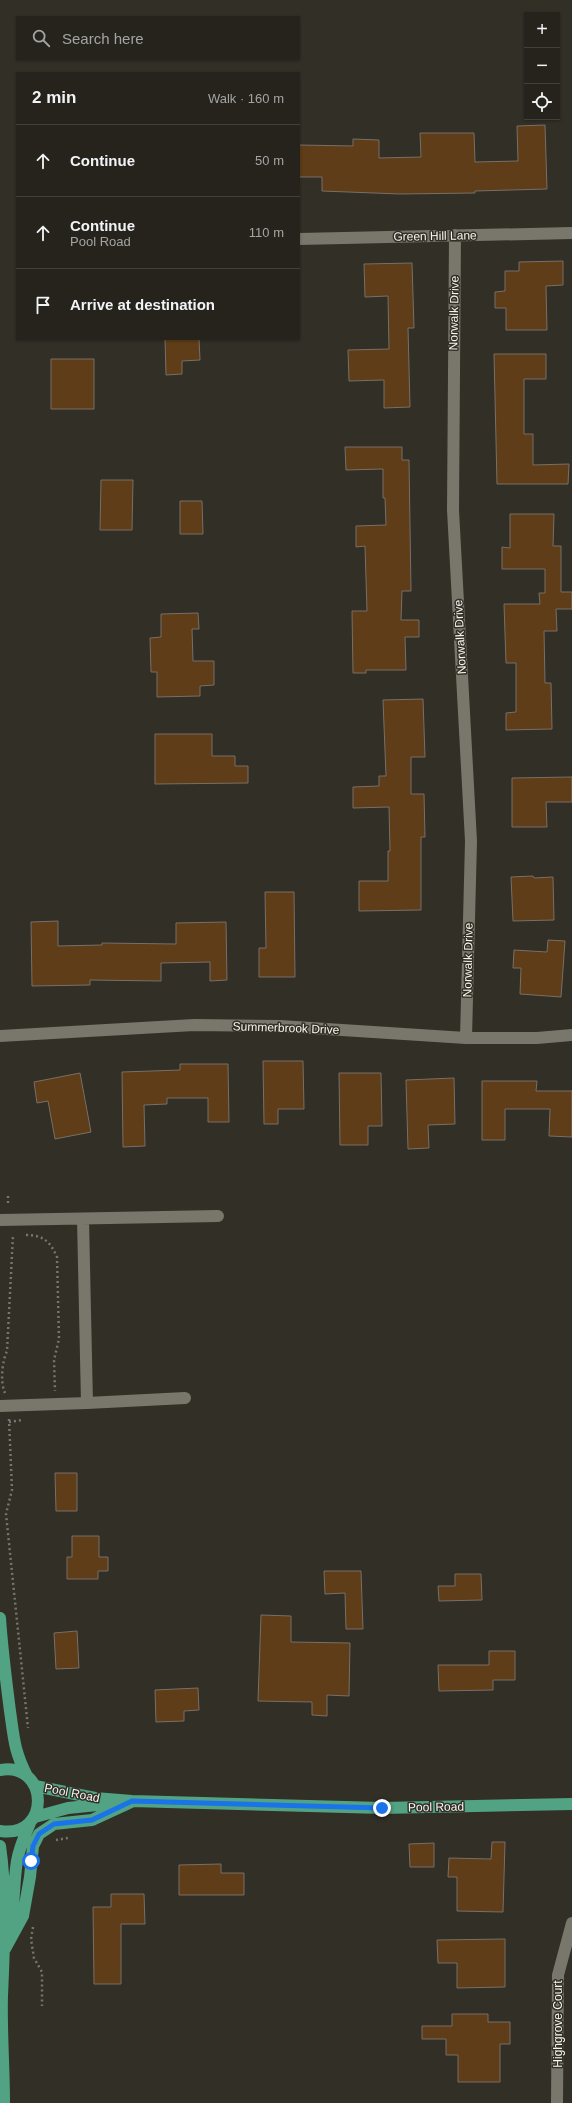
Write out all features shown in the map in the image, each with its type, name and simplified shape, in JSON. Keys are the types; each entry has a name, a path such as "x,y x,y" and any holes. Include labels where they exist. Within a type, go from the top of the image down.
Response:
{"main road":[{"path":"0,1618 3,1662 14,1743 18,1759 27,1776 35,1786 39,1796 38,1807 22,1842 17,1861 13,1914 4,1951"},
{"path":"0,1690 3,1662"},
{"path":"0,1770 7,1769 18,1771 27,1776"},
{"name":"Pool Road","path":"35,1786 95,1798 132,1801 382,1808 572,1804"},
{"path":"4,1951 23,1916 30,1877 33,1846 39,1834 54,1824 92,1820 132,1801"},
{"name":"Pool Road","path":"0,1831 16,1831 32,1820 68,1808 132,1801"},
{"path":"0,1846 4,1951 2,1997 4,2103"},
{"path":"0,1936 4,1951"}],"street":[{"name":"Green Hill Lane","path":"300,239 572,233"},
{"name":"Norwalk Drive","path":"455,235 453,510 471,841 466,1038"},
{"name":"Summerbrook Drive","path":"0,1036 194,1025 280,1026 466,1038 537,1038 572,1035"},
{"path":"4,1220 218,1216"},
{"path":"84,1219 87,1403"},
{"path":"4,1406 185,1398"},
{"name":"Highgrove Court","path":"557,2103 558,1975 572,1923"}],"path":[{"path":"8,1196 4,1220 8,1235 36,1235 45,1238 52,1246 57,1257 59,1339 54,1360 56,1404"},
{"path":"13,1235 7,1351 4,1358 2,1371 2,1389 8,1399 4,1406 9,1422 12,1490 6,1514 28,1735"},
{"path":"9,1422 25,1420"},
{"path":"52,1841 69,1838"},
{"path":"34,1923 31,1939 34,1958 42,1972 42,2006"}],"building":[{"path":"545,125 547,189 475,191 475,193 400,194 322,191 322,177 300,177 300,145 353,146 353,139 379,140 379,158 421,157 420,133 474,133 475,162 518,161 517,126"},
{"path":"563,261 563,285 546,286 547,330 506,330 506,308 495,308 495,292 505,291 505,271 519,271 519,262"},
{"path":"412,263 414,328 408,328 410,407 384,408 384,380 349,381 348,350 389,349 388,296 365,297 364,264"},
{"path":"165,340 199,340 200,360 182,361 182,374 166,375"},
{"path":"494,354 546,354 546,379 524,379 524,434 533,434 533,465 569,464 568,484 497,484"},
{"path":"51,359 94,359 94,409 51,409"},
{"path":"345,447 402,447 402,460 409,460 411,591 402,591 401,620 419,620 419,637 405,637 406,670 366,670 366,673 353,673 352,611 367,611 365,546 356,547 356,526 386,525 385,498 383,498 383,469 346,470"},
{"path":"101,480 133,480 132,530 100,530"},
{"path":"180,501 202,501 203,534 180,534"},
{"path":"510,514 554,514 553,546 561,546 561,592 572,592 572,609 556,609 557,631 544,631 545,683 551,683 552,729 506,730 506,713 516,712 516,663 506,663 504,604 540,604 539,593 545,593 545,569 502,569 502,547 510,548"},
{"path":"198,613 199,629 192,629 193,661 214,661 214,685 200,686 200,696 157,697 157,672 151,672 150,638 161,637 161,614"},
{"path":"423,699 425,757 411,757 411,794 424,794 425,837 421,837 421,910 359,911 359,881 388,881 388,851 390,851 389,807 353,808 353,787 379,786 379,776 386,776 383,700"},
{"path":"155,734 212,734 212,756 235,756 235,766 248,766 248,783 155,784"},
{"path":"572,777 572,802 546,802 547,827 512,827 512,778"},
{"path":"533,876 534,878 553,877 554,920 513,921 511,877"},
{"path":"265,892 294,892 295,977 259,977 259,948 266,948"},
{"path":"58,921 58,946 102,945 102,943 176,944 176,923 226,922 227,980 210,981 210,962 161,963 161,981 90,980 90,985 32,986 31,922"},
{"path":"548,940 565,941 561,997 520,994 521,968 513,968 514,950 547,952"},
{"path":"263,1061 303,1061 304,1109 278,1109 278,1124 264,1124"},
{"path":"180,1064 228,1064 229,1122 208,1122 208,1098 167,1098 167,1104 144,1105 145,1146 123,1147 122,1072 180,1070"},
{"path":"80,1073 91,1132 55,1139 48,1101 37,1103 34,1082"},
{"path":"339,1073 381,1073 382,1126 368,1126 368,1145 340,1145"},
{"path":"454,1078 455,1124 428,1125 429,1148 408,1149 406,1080"},
{"path":"482,1081 537,1081 536,1091 572,1091 572,1137 549,1136 550,1109 505,1109 505,1140 482,1140"},
{"path":"55,1473 77,1473 77,1511 56,1511"},
{"path":"72,1536 99,1536 99,1557 108,1557 108,1571 98,1571 98,1579 67,1579 67,1557 72,1557"},
{"path":"324,1571 361,1571 363,1629 346,1629 345,1593 325,1594"},
{"path":"455,1574 481,1574 482,1600 439,1601 438,1586 455,1586"},
{"path":"261,1615 291,1616 291,1642 350,1643 349,1696 327,1695 327,1716 312,1715 312,1702 258,1701"},
{"path":"77,1631 79,1668 56,1669 54,1633"},
{"path":"489,1651 515,1651 515,1680 493,1680 493,1690 439,1691 438,1665 489,1665"},
{"path":"198,1688 199,1710 184,1711 184,1721 156,1722 155,1690"},
{"path":"492,1842 505,1842 503,1912 457,1911 457,1877 448,1877 449,1858 491,1859"},
{"path":"434,1843 434,1867 410,1867 409,1844"},
{"path":"221,1864 221,1873 244,1873 244,1895 179,1895 179,1865"},
{"path":"111,1894 144,1894 145,1924 121,1924 121,1984 94,1984 93,1907 111,1907"},
{"path":"505,1939 505,1987 457,1988 457,1963 438,1963 437,1940"},
{"path":"452,2014 488,2014 488,2022 510,2022 510,2044 500,2044 500,2082 458,2082 458,2055 446,2055 446,2039 422,2039 422,2026 452,2026"}],"route":[{"path":"31,1861 33,1846 39,1834 54,1824 92,1820 132,1801 382,1808"}]}
